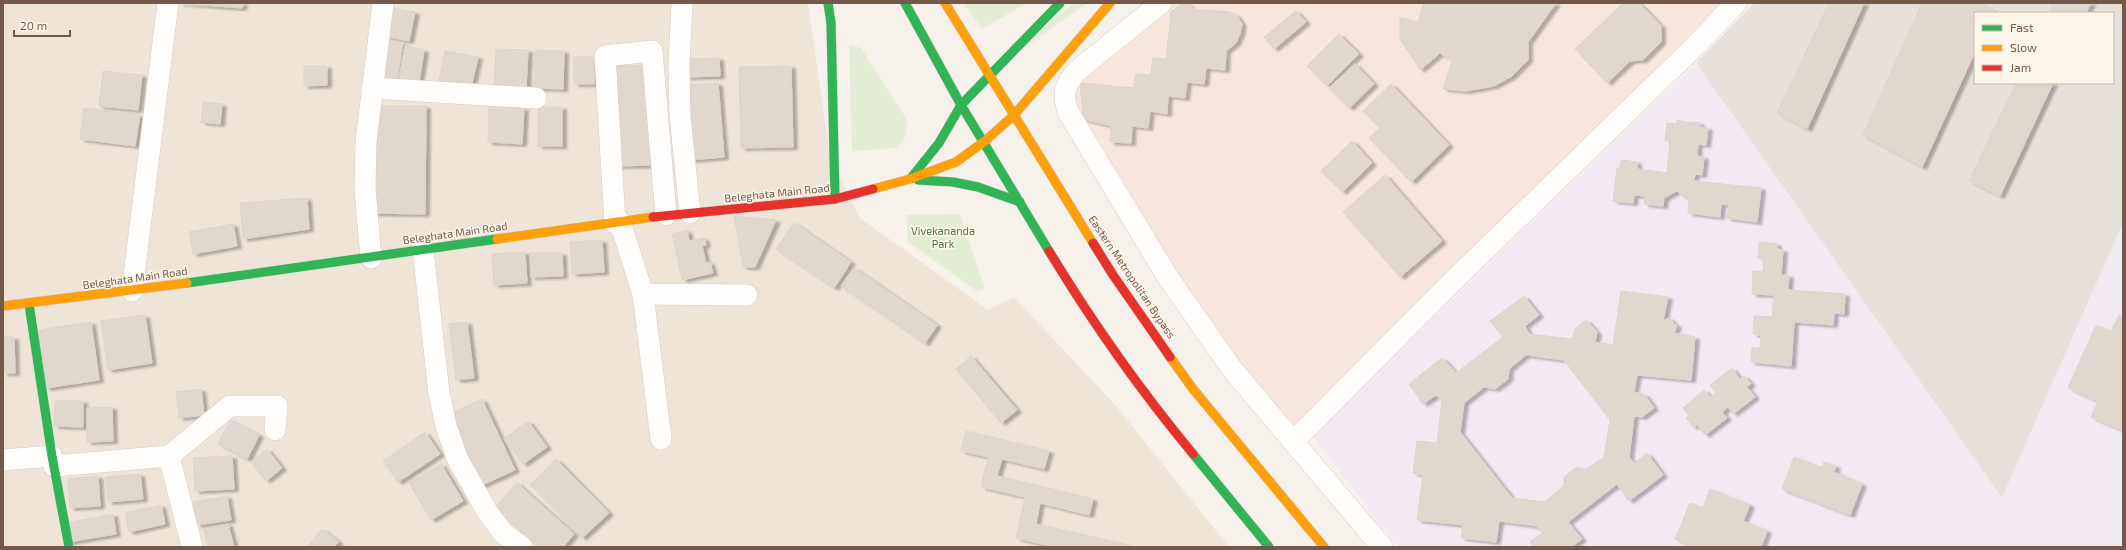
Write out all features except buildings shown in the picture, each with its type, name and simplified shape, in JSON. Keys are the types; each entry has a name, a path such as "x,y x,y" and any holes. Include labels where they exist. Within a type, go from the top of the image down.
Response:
{"main road":[{"path":"828,3 831,23 835,199"},
{"path":"905,3 962,105 985,141 1079,300 1161,416 1269,547"},
{"name":"Eastern Metropolitan Bypass","path":"944,3 1113,274 1193,389 1324,547"},
{"path":"910,179 939,143 962,105 1060,3"},
{"path":"910,179 956,162 985,141 1014,115 1110,3"},
{"name":"Beleghata Main Road","path":"3,306 132,291 617,222 690,213 835,199 910,179"},
{"path":"910,179 954,182 978,187 1020,202"},
{"path":"29,304 53,461 69,547"}],"street":[{"path":"132,291 168,3"},
{"path":"370,258 365,189 366,142 383,3"},
{"path":"682,3 679,66 680,109 690,213"},
{"path":"1294,441 1450,284 1693,48 1736,3"},
{"path":"1159,4 1078,70 1066,84 1064,98 1068,112 1167,276 1232,369 1382,547"},
{"path":"660,439 643,294 617,222 605,56 652,50 666,216"},
{"path":"372,88 536,98"},
{"path":"423,250 439,393 446,426 458,460 488,513 503,532 522,547"},
{"path":"643,294 747,295"},
{"path":"3,460 53,461 169,456 230,406 278,406 274,430"},
{"path":"169,456 192,547"}],"shaded area":[{"path":"3,3 808,3 830,157 860,218 988,310 1014,297 1116,406 1229,547 3,547"},
{"path":"1170,3 1721,3 1610,118 1294,432 1232,359 1172,269 1074,105 1073,84"},
{"path":"1754,3 2123,3 2123,223 2002,498 1696,63"},
{"path":"1696,63 2002,498 2123,223 2123,547 1398,547 1312,436"}],"green space":[{"path":"963,3 1027,3 982,29"},
{"path":"1075,3 1087,3 1003,63 1051,21"},
{"path":"849,45 861,48 906,118 906,134 896,148 852,151"},
{"name":"Vivekananda Park","path":"960,214 985,289 977,291 907,241 907,215"}],"traffic: fast":[{"path":"828,3 831,23 835,199"},
{"path":"905,3 961,105 1049,251"},
{"path":"911,178 939,143 961,105 1060,3"},
{"path":"918,180 953,182 978,187 1020,202"},
{"path":"187,283 497,239"},
{"path":"29,304 52,456 69,547"},
{"path":"1193,454 1269,547"}],"traffic: slow":[{"path":"945,3 1093,243"},
{"path":"873,189 910,179 956,162 985,141 1014,115 1110,3"},
{"path":"497,239 653,217"},
{"path":"3,306 187,283"},
{"path":"1170,357 1193,389 1324,547"}],"traffic: jam":[{"path":"653,217 835,199 873,189"},
{"path":"1093,243 1113,275 1170,357"},
{"path":"1049,251 1082,304 1117,355 1193,454"}]}
